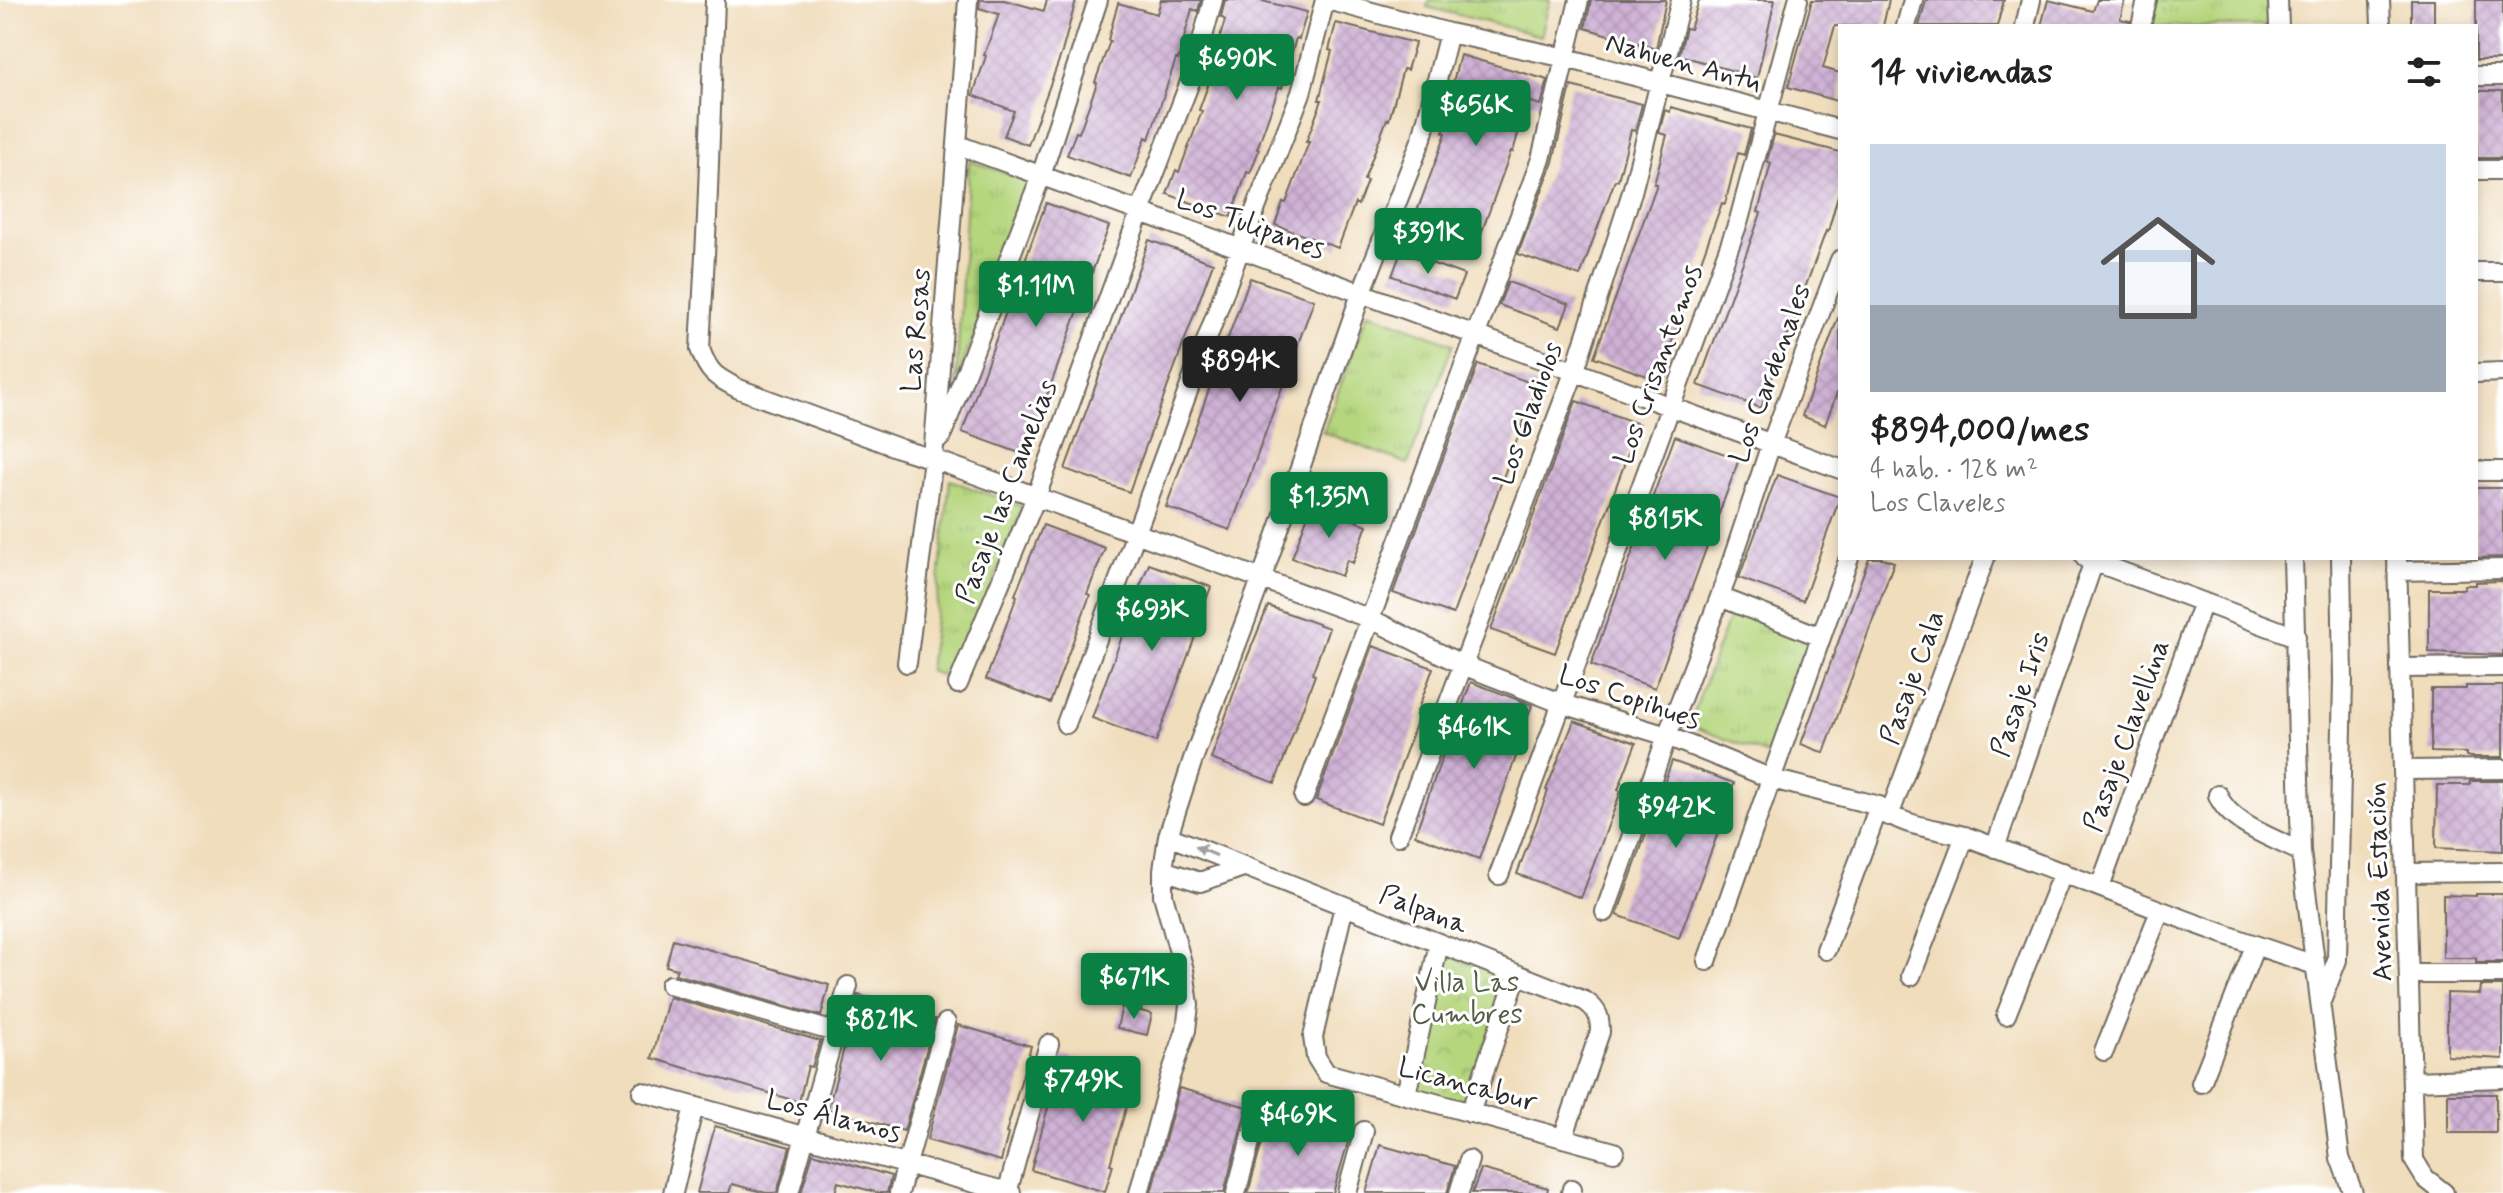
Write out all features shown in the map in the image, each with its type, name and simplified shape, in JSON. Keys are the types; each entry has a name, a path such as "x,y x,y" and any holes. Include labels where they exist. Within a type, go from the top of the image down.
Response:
{"street":[{"name":"Los Copihues","path":"715,0 700,349 706,367 715,377 739,389 901,449 1371,619 1463,665 1563,704 1667,736 1772,779 1965,836 2160,911 2315,965"},
{"name":"Las Rosas","path":"907,663 933,459 968,0"},
{"path":"933,459 1041,176 1098,0"},
{"name":"Pasaje las Camelias","path":"958,684 1036,497 1193,74 1213,0"},
{"path":"1066,724 1240,249 1301,93 1326,0"},
{"name":"Nahuen Antu","path":"1326,0 1449,33 1566,58 1838,129"},
{"path":"1304,797 1541,159 1579,0"},
{"name":"Los Gladiolos","path":"1398,836 1574,373 1632,192 1681,0"},
{"name":"Los Crisantemos","path":"1499,875 1739,220 1798,0"},
{"path":"1907,24 1913,0"},
{"path":"2025,24 2031,0"},
{"path":"2141,24 2147,0"},
{"path":"2278,0 2279,24"},
{"path":"2380,0 2381,24"},
{"path":"1139,1193 1186,1030 1189,1005 1184,970 1163,895 1168,836 1361,294 1422,138 1449,33"},
{"path":"2478,76 2503,76"},
{"name":"Los Tulipanes","path":"958,145 1838,468"},
{"path":"2478,170 2503,170"},
{"name":"Los Cardenales","path":"1605,912 1720,597 1771,444 1838,265"},
{"path":"2478,272 2503,272"},
{"path":"2478,373 2503,372"},
{"path":"2478,471 2503,471"},
{"path":"1707,961 1848,560"},
{"name":"Pasaje Cala","path":"1826,950 1984,560"},
{"name":"Pasaje Iris","path":"1995,848 2091,560"},
{"path":"2094,560 2296,637"},
{"path":"2293,560 2301,852 2340,1158 2353,1193"},
{"path":"2321,1002 2337,960 2343,680 2341,560"},
{"path":"2397,564 2503,569"},
{"name":"Avenida Estación","path":"2397,564 2414,1160 2425,1178 2444,1193"},
{"path":"1720,597 1821,637"},
{"name":"Pasaje Clavellina","path":"2100,887 2203,602"},
{"path":"2400,668 2503,667"},
{"path":"2403,770 2503,769"},
{"path":"2218,795 2224,808 2235,818 2301,852"},
{"name":"Palpana","path":"1168,836 1585,1001 1595,1008 1600,1017 1600,1032 1563,1138"},
{"path":"1911,976 1965,836"},
{"path":"1163,870 1200,882 1243,867"},
{"path":"2006,1015 2063,872"},
{"path":"2406,873 2503,872"},
{"name":"Licancabur","path":"1344,906 1313,1037 1316,1057 1326,1073 1614,1152"},
{"path":"2104,1051 2160,911"},
{"path":"1406,1095 1439,943"},
{"path":"2201,1083 2255,946"},
{"path":"2409,974 2503,974"},
{"path":"1470,1113 1517,975"},
{"path":"670,985 835,1032"},
{"path":"789,1193 848,986"},
{"path":"899,1193 946,1023"},
{"path":"1009,1193 1049,1044"},
{"path":"2412,1081 2503,1078"},
{"name":"Los Álamos","path":"642,1092 1009,1193"},
{"path":"1236,1193 1261,1102"},
{"path":"673,1193 694,1106"},
{"path":"1347,1193 1364,1131"},
{"path":"1459,1193 1469,1160"}],"green space":[{"path":"1429,0 1550,0 1541,36 1427,7"},
{"path":"2153,0 2270,0 2271,24 2147,24"},
{"path":"969,161 1031,181 956,383"},
{"path":"1368,312 1453,344 1408,464 1323,432"},
{"path":"950,480 1023,507 954,680 929,671"},
{"path":"1735,600 1826,636 1776,754 1768,755 1689,725"},
{"name":"Villa Las Cumbres","path":"1443,953 1507,978 1465,1105 1414,1090"}],"building":[{"path":"980,0 1004,0 1044,11 1047,0 1076,0 1062,52 1028,145 1004,136 1014,111 973,95 999,14 979,8"},
{"path":"1161,0 1201,0 1198,11 1192,9 1178,60 1131,178 1067,155 1076,132 1079,133 1097,83 1118,3 1157,14"},
{"path":"1225,0 1258,0 1307,12 1282,88 1279,87 1259,150 1250,173 1247,172 1231,217 1167,194 1176,170 1179,172 1202,111 1199,110 1214,69 1211,68 1225,20 1221,17"},
{"path":"1591,0 1666,0 1656,49 1585,28"},
{"path":"1699,0 1775,0 1757,78 1679,55 1686,28 1690,29"},
{"path":"1812,0 1889,0 1883,24 1835,26 1823,68 1838,72 1838,101 1788,87"},
{"path":"1926,0 2004,0 1998,24 1920,24"},
{"path":"2048,0 2093,11 2097,0 2125,0 2120,19 2130,21 2129,24 2042,24"},
{"path":"2411,0 2434,0 2434,24 2411,24"},
{"path":"2476,0 2503,0 2503,60 2478,60"},
{"path":"1336,23 1415,43 1407,70 1403,69 1389,120 1364,180 1367,181 1358,205 1355,203 1338,248 1275,225 1309,142 1306,142 1322,100 1319,100"},
{"path":"1460,55 1548,80 1541,105 1527,101 1513,152 1476,248 1412,225 1446,133 1443,132"},
{"path":"1571,86 1642,104 1635,131 1631,130 1618,180 1615,180 1580,276 1518,254 1553,162"},
{"path":"2478,91 2503,91 2503,158 2478,158"},
{"path":"1671,107 1751,129 1744,155 1738,153 1725,204 1722,203 1658,380 1594,357 1657,184 1654,184 1667,135 1659,133 1665,110 1670,112"},
{"path":"1774,135 1838,151 1838,195 1828,232 1761,408 1698,385 1761,213 1758,212 1771,163 1767,161"},
{"path":"1046,203 1109,226 1025,455 962,432"},
{"path":"1149,240 1213,263 1129,492 1065,469"},
{"path":"1401,252 1464,275 1455,299 1392,276"},
{"path":"1250,278 1314,300 1230,530 1166,507"},
{"path":"1508,282 1569,304 1560,327 1499,305"},
{"path":"1838,318 1838,390 1825,425 1802,416"},
{"path":"1478,364 1537,385 1453,614 1393,593"},
{"path":"1576,401 1639,424 1555,653 1491,630"},
{"path":"1675,436 1739,459 1655,688 1591,665"},
{"path":"1777,475 1838,496 1803,601 1739,578"},
{"path":"2478,488 2503,488 2503,557 2478,558"},
{"path":"1312,504 1367,525 1353,563 1347,560 1341,576 1292,558"},
{"path":"1043,525 1105,548 1050,703 986,679"},
{"path":"1868,560 1894,562 1824,753 1801,744"},
{"path":"1149,564 1211,587 1156,742 1092,718"},
{"path":"2503,581 2503,655 2429,652 2429,589 2464,589 2464,585 2476,585 2476,582"},
{"path":"1268,606 1329,628 1275,783 1211,759"},
{"path":"1373,646 1433,668 1416,715 1419,716 1379,824 1316,800"},
{"path":"1471,682 1532,705 1479,859 1415,835"},
{"path":"2466,686 2503,686 2503,757 2431,752 2431,689 2466,689"},
{"path":"1574,721 1636,743 1581,898 1517,874"},
{"path":"1672,761 1734,783 1679,938 1617,915"},
{"path":"2470,781 2503,781 2503,851 2436,848 2437,785 2470,785"},
{"path":"2503,894 2503,962 2443,958 2443,895"},
{"path":"673,939 829,985 821,1016 675,974 677,969 666,966"},
{"path":"2481,986 2503,986 2503,1059 2447,1056 2447,993 2480,994"},
{"path":"858,995 935,1019 904,1131 828,1109"},
{"path":"669,997 820,1041 812,1067 808,1066 799,1102 652,1058"},
{"path":"1122,1006 1152,1014 1147,1035 1117,1028"},
{"path":"958,1025 1031,1046 1001,1161 927,1140"},
{"path":"1062,1056 1135,1077 1105,1192 1031,1170"},
{"path":"1179,1088 1247,1107 1224,1193 1151,1193"},
{"path":"2448,1094 2496,1094 2496,1133 2448,1133"},
{"path":"1270,1114 1350,1135 1333,1193 1248,1193"},
{"path":"715,1126 790,1147 777,1193 732,1184 729,1193 697,1193"},
{"path":"1380,1145 1455,1166 1447,1193 1366,1193"},
{"path":"813,1153 891,1176 887,1193 838,1182 835,1193 801,1193"},
{"path":"1481,1169 1548,1188 1547,1193 1472,1193"}]}
